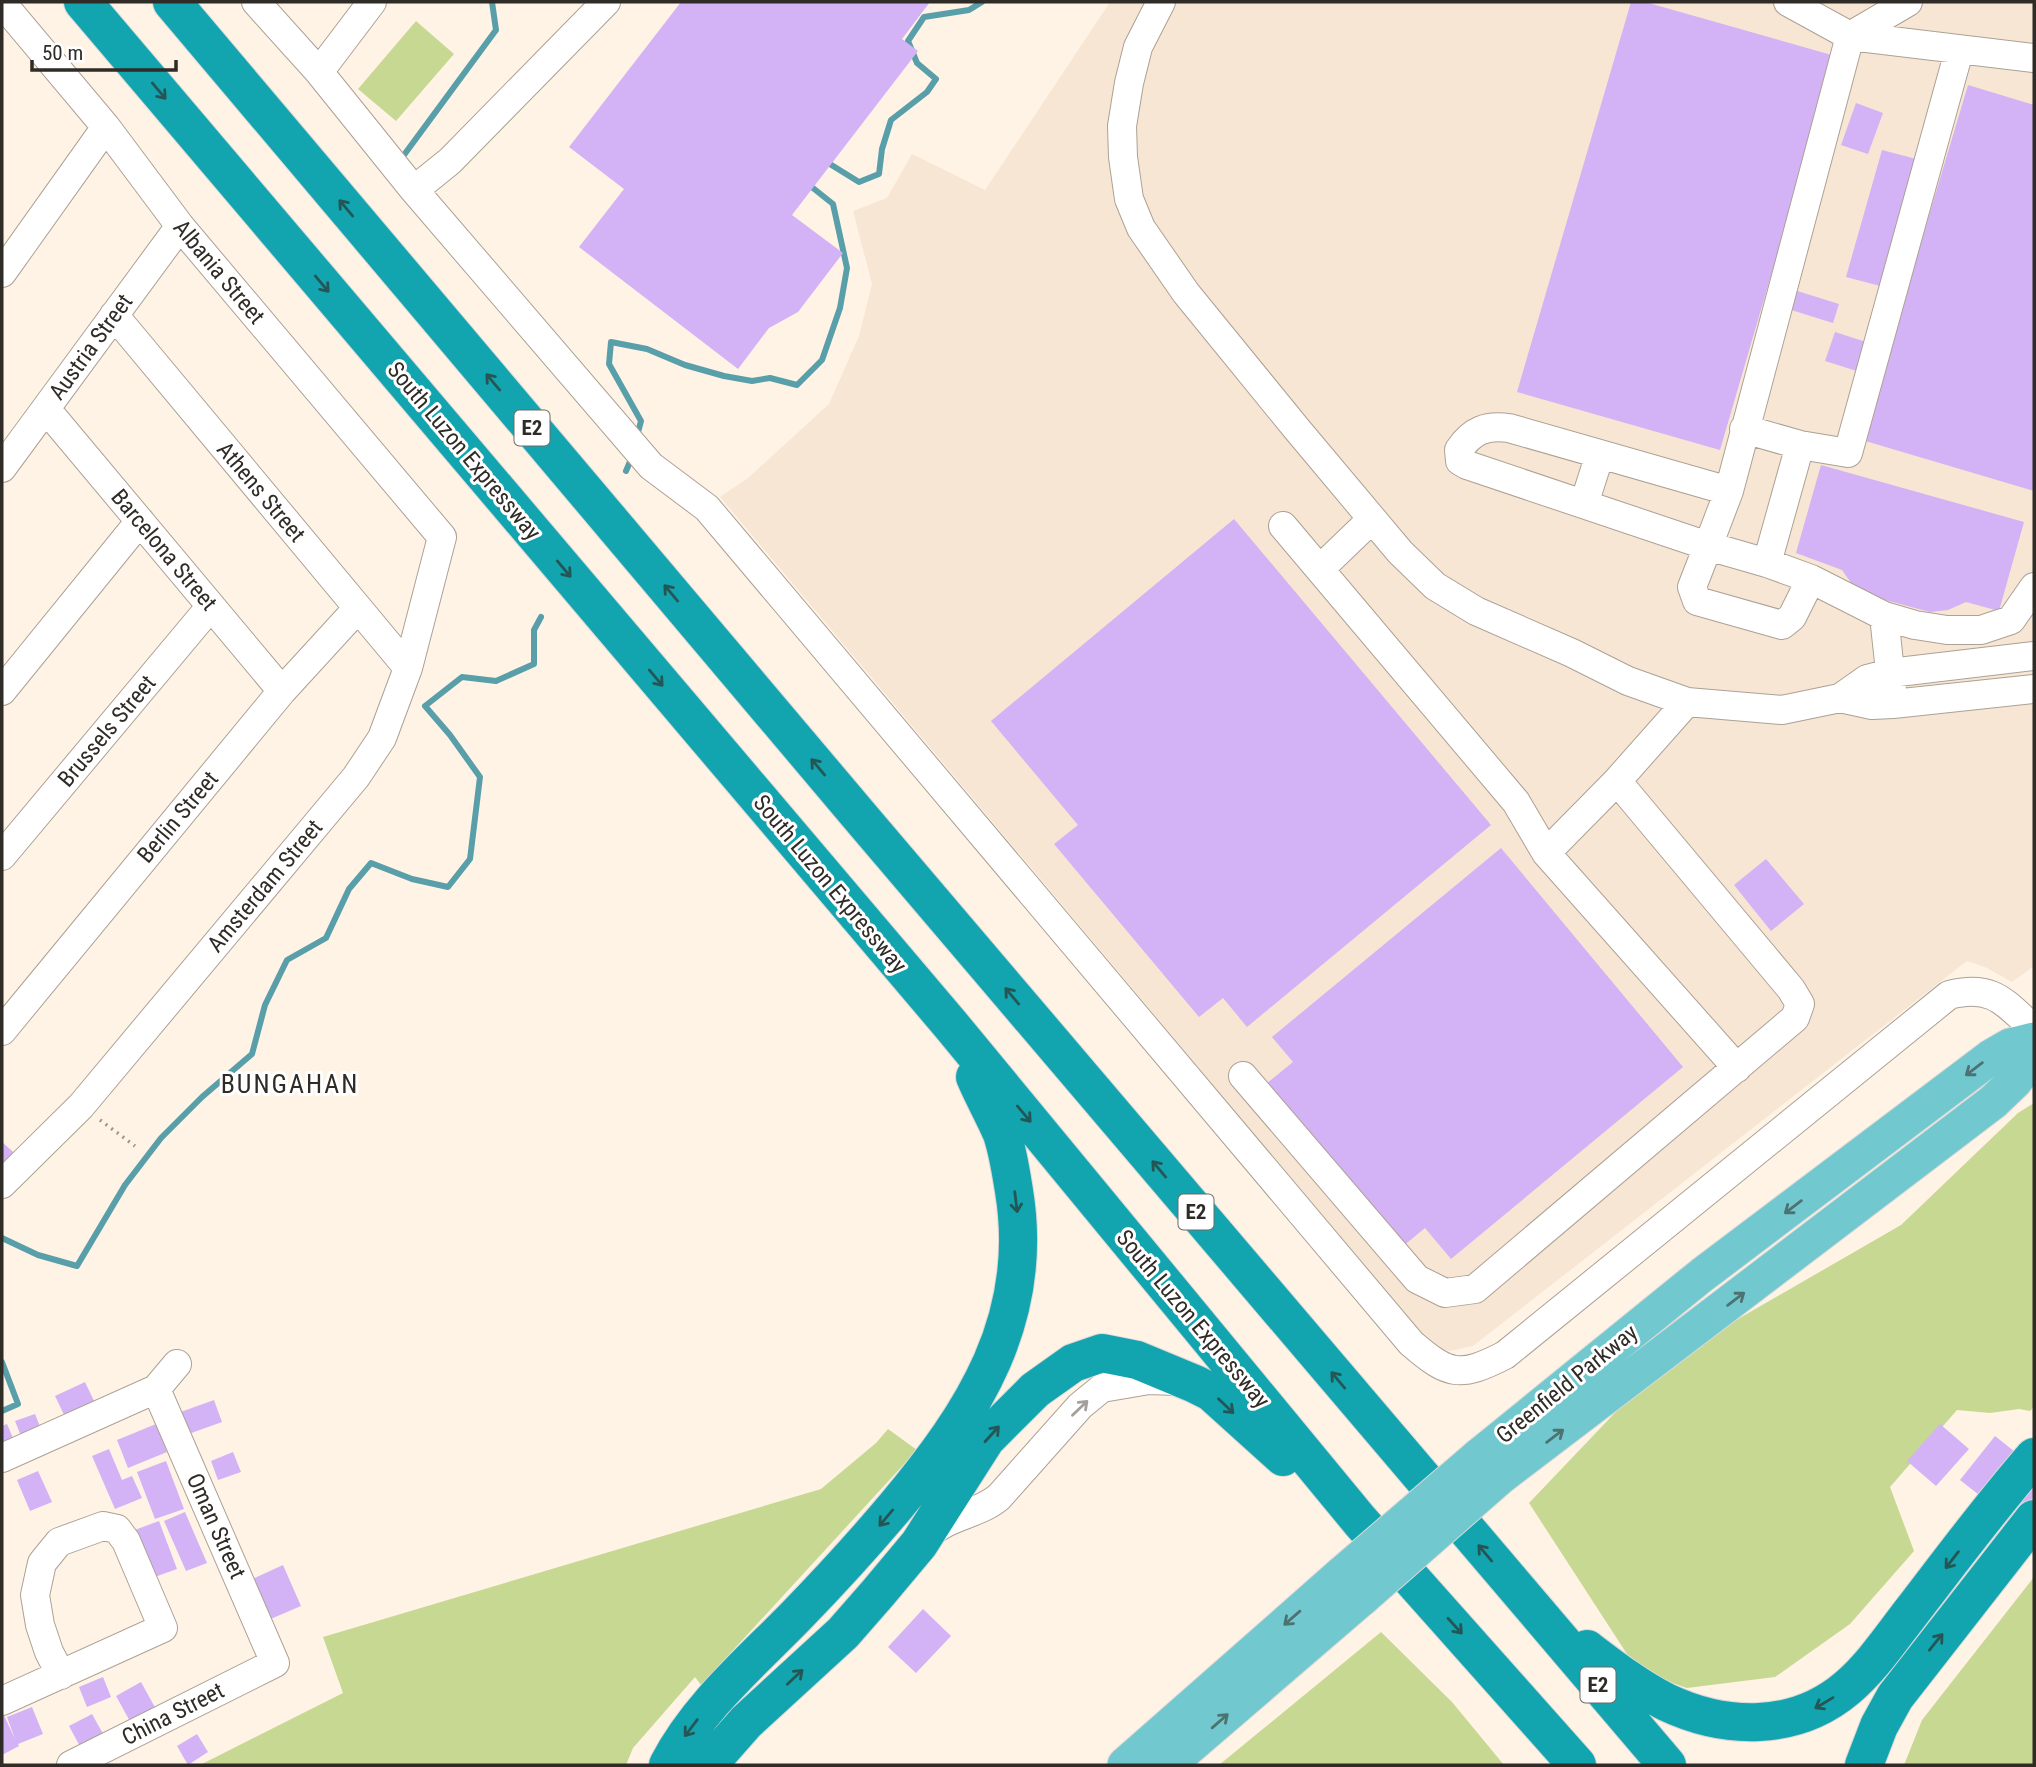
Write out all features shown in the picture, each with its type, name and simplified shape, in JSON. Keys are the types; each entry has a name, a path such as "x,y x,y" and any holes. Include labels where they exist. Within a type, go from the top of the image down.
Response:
{"highway":[{"name":"South Luzon Expressway","path":"83,2 950,1024 1360,1521 1577,1765"},
{"name":"E2","path":"172,2 862,819 1667,1765"},
{"path":"668,1765 688,1732 719,1695 846,1564 925,1471 966,1412 995,1359 1015,1289 1018,1247 1016,1202 1002,1135 950,1024"},
{"path":"708,1765 746,1722 843,1633 919,1544 986,1439 1035,1390 1073,1363 1102,1353 1137,1360 1211,1392 1253,1432 1360,1521"},
{"path":"1530,1605 1637,1685 1681,1709 1717,1720 1739,1723 1779,1721 1798,1716 1830,1700 1860,1676 2034,1457"},
{"path":"1864,1765 1879,1726 1895,1697 2034,1519"}],"main road":[{"name":"Greenfield Parkway","path":"1125,1765 1352,1586 1702,1275 1990,1057 2021,1041 2034,1040"},
{"name":"Greenfield Parkway","path":"1490,1466 1993,1102 2015,1081 2034,1055"},
{"name":"Greenfield Parkway","path":"1168,1765 1352,1586"}],"street":[{"path":"319,72 372,2"},
{"path":"414,190 450,161 606,2"},
{"path":"1161,2 1138,47 1122,126 1129,199 1141,228 1186,293 1400,552 1435,586 1476,611 1628,681 1687,702 1782,710 1840,698 1867,679 1890,673 2034,656"},
{"path":"1788,2 1850,36 2034,58"},
{"path":"1811,579 1792,617 1782,625 1697,601 1692,587 1729,491 1850,36 1908,2"},
{"name":"Albania Street","path":"2,3 106,127 180,226 442,537"},
{"path":"265,5 414,190 651,467 708,508 1411,1343 1439,1364 1456,1371 1478,1369 1505,1355 1949,995 1975,991 1989,993 2034,1029"},
{"path":"1744,429 1800,445 1848,453 1959,51"},
{"path":"2,272 106,127"},
{"name":"Austria Street","path":"2,468 180,226"},
{"name":"Athens Street","path":"114,315 408,668"},
{"name":"Barcelona Street","path":"46,409 282,691"},
{"path":"1729,491 1509,428 1492,426 1479,431 1459,450 1460,461 1466,465 1768,563 1811,579 1884,616 1915,625 1947,630 1981,630 2011,620 2034,587"},
{"path":"1768,563 1800,445"},
{"path":"1584,504 1601,454"},
{"path":"1320,569 1372,519"},
{"path":"2,691 140,521"},
{"path":"1283,526 1516,802 1546,853 1737,1068"},
{"name":"Amsterdam Street","path":"2,1184 81,1106 356,777 382,738 408,668 442,537"},
{"name":"Brussels Street","path":"2,856 211,606"},
{"name":"Berlin Street","path":"2,1031 282,691 358,608"},
{"path":"1884,616 1893,704"},
{"path":"1915,625 1918,670 1924,702"},
{"path":"1840,698 1872,705 1924,702 2034,689"},
{"path":"1546,853 1617,781 1687,702"},
{"path":"1243,1076 1417,1279 1445,1293 1475,1289 1795,1018 1800,1004 1783,979 1617,781"},
{"path":"2,1458 156,1389 177,1364"},
{"name":"Oman Street","path":"156,1389 275,1663"},
{"path":"2,1701 61,1675 163,1628 126,1541 117,1529 103,1526 59,1542 42,1563 35,1595 38,1615 49,1652 61,1675"},
{"name":"China Street","path":"71,1765 275,1663"}],"path":[{"path":"81,1106 135,1146"}],"shaded area":[{"path":"1110,2 2034,2 2034,966 2012,982 1987,968 1967,961 1473,1346 1450,1351 1434,1348 720,497 748,478 829,404 859,336 872,284 853,211 887,198 912,154 985,190"}],"green space":[{"path":"416,21 454,54 396,121 358,89"},
{"path":"2034,1103 2034,1407 2030,1411 2019,1409 1990,1413 1957,1410 1890,1487 1914,1551 1850,1624 1775,1677 1687,1688 1638,1671 1529,1503 1630,1397 1705,1338 1901,1225 2018,1113"},
{"path":"888,1429 917,1450 701,1685 695,1677 633,1748 626,1765 200,1765 343,1693 323,1637 821,1489 876,1443"},
{"path":"2034,1577 2034,1765 1904,1765 1922,1720"},
{"path":"1381,1632 1452,1702 1504,1765 1219,1765"}],"building":[{"path":"681,2 930,2 902,39 918,51 792,215 843,253 798,312 769,328 738,369 579,247 624,189 569,147"},
{"path":"1631,2 1645,2 1835,56 1720,450 1517,392"},
{"path":"1968,85 2034,105 2034,491 1862,440"},
{"path":"1856,103 1883,113 1868,154 1841,145"},
{"path":"1882,150 1920,160 1884,287 1846,277"},
{"path":"1794,290 1839,304 1833,323 1788,309"},
{"path":"1835,332 1866,342 1857,371 1825,361"},
{"path":"1821,465 2024,522 1999,611 1966,602 1948,610 1930,612 1885,600 1856,590 1842,570 1796,553"},
{"path":"1234,519 1491,825 1247,1027 1223,998 1199,1017 1054,844 1078,825 991,721"},
{"path":"1501,848 1683,1067 1451,1259 1425,1228 1402,1247 1266,1084 1293,1062 1272,1037"},
{"path":"1766,859 1804,904 1771,931 1734,885"},
{"path":"2,1142 19,1157 8,1170 2,1164"},
{"path":"85,1382 97,1407 67,1421 55,1396"},
{"path":"214,1400 222,1422 183,1436 175,1414"},
{"path":"35,1414 43,1434 23,1441 15,1421"},
{"path":"7,1424 16,1445 2,1451 2,1426"},
{"path":"156,1424 167,1452 128,1468 117,1440"},
{"path":"1940,1424 1969,1449 1936,1486 1907,1461"},
{"path":"1995,1436 2034,1467 2034,1538 1960,1480"},
{"path":"109,1449 122,1480 132,1476 142,1498 115,1509 92,1456"},
{"path":"233,1452 241,1472 218,1480 211,1461"},
{"path":"166,1461 184,1509 155,1519 137,1472"},
{"path":"38,1471 52,1502 30,1511 17,1480"},
{"path":"185,1512 207,1563 186,1571 164,1521"},
{"path":"159,1521 177,1569 149,1579 132,1531"},
{"path":"283,1565 301,1606 266,1621 248,1581"},
{"path":"923,1609 951,1636 916,1673 888,1647"},
{"path":"103,1677 111,1697 87,1707 79,1687"},
{"path":"141,1682 157,1711 132,1725 116,1696"},
{"path":"32,1707 43,1734 18,1744 19,1746 2,1755 2,1711 15,1739 7,1717"},
{"path":"92,1714 106,1739 83,1752 69,1726"},
{"path":"197,1734 208,1752 188,1765 177,1746"}],"waterway":[{"path":"401,159 496,30 492,2"},
{"path":"825,161 859,182 879,174 882,149 891,120 927,92 936,79 917,63 908,41 924,17 969,10 982,2"},
{"path":"637,436 641,421 609,364 611,342 647,349 685,365 724,376 752,381 770,378 797,385 822,360 840,308 847,268 833,204 808,184"},
{"path":"626,471 632,457"},
{"path":"2,1238 38,1255 77,1266 125,1185 161,1138 202,1097 252,1054 265,1005 287,960 326,938 349,889 371,863 412,879 448,887 470,859 480,777 425,706 462,677 496,681 534,664 534,630 541,617"},
{"path":"2,1362 18,1404 2,1411"}],"district":[{"name":"BUNGAHAN","path":"290,1084"}]}
